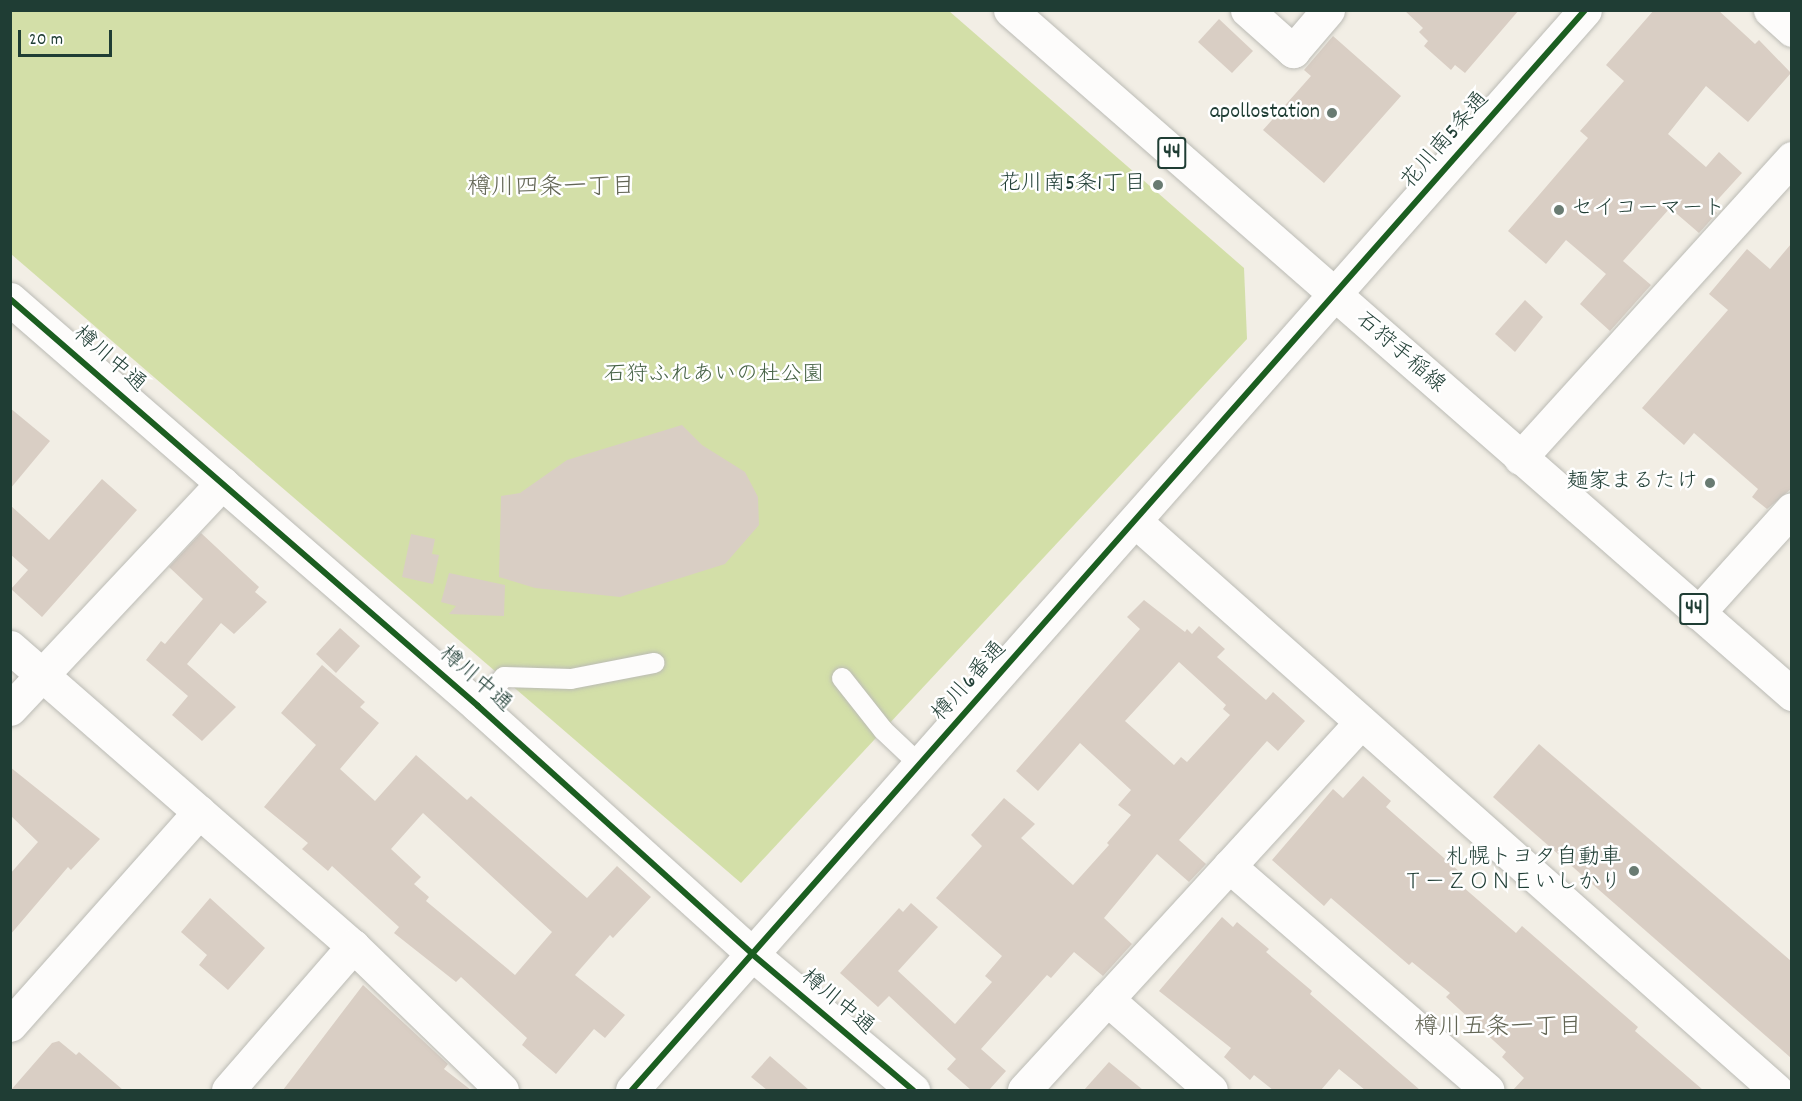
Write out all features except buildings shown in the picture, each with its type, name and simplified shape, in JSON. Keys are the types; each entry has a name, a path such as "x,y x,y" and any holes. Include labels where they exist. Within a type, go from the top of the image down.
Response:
{"street":[{"name":"石狩手稲線","path":"1010,10 1791,694"},
{"path":"1247,10 1293,51 1328,10"},
{"name":"花川南5条通","path":"1334,296 1585,10"},
{"path":"1770,10 1791,30"},
{"path":"1520,458 1791,158"},
{"name":"樽川6番通","path":"632,1090 1334,296"},
{"name":"樽川中通","path":"10,298 478,706 752,954 913,1090"},
{"path":"10,709 222,483"},
{"path":"1698,612 1791,509"},
{"path":"1136,522 1776,1090"},
{"path":"10,647 353,946 502,1090"},
{"path":"1024,1090 1361,722"},
{"path":"10,1026 199,812"},
{"path":"1229,866 1488,1090"},
{"path":"228,1090 353,946"},
{"path":"1107,999 1210,1090"}],"lane":[{"path":"478,706 504,677 571,679 654,663"},
{"path":"842,678 883,730 920,765"}],"green space":[{"name":"石狩ふれあいの杜公園","path":"11,11 949,11 1244,268 1247,339 741,883 11,254"}],"cycle path":[{"path":"632,1090 1585,10"},
{"path":"10,299 478,706 752,954 913,1090"}],"place":[{"name":"apollostation","path":"1332,113"},
{"name":"花川南5条1丁目","path":"1158,185"},
{"name":"セイコーマート","path":"1559,210"},
{"name":"麺家まるたけ","path":"1710,483"},
{"name":"札幌トヨタ自動車 Ｔ－ＺＯＮＥいしかり","path":"1634,871"}],"district":[{"name":"樽川四条一丁目","path":"551,189"},
{"name":"樽川五条一丁目","path":"1498,1029"}]}
